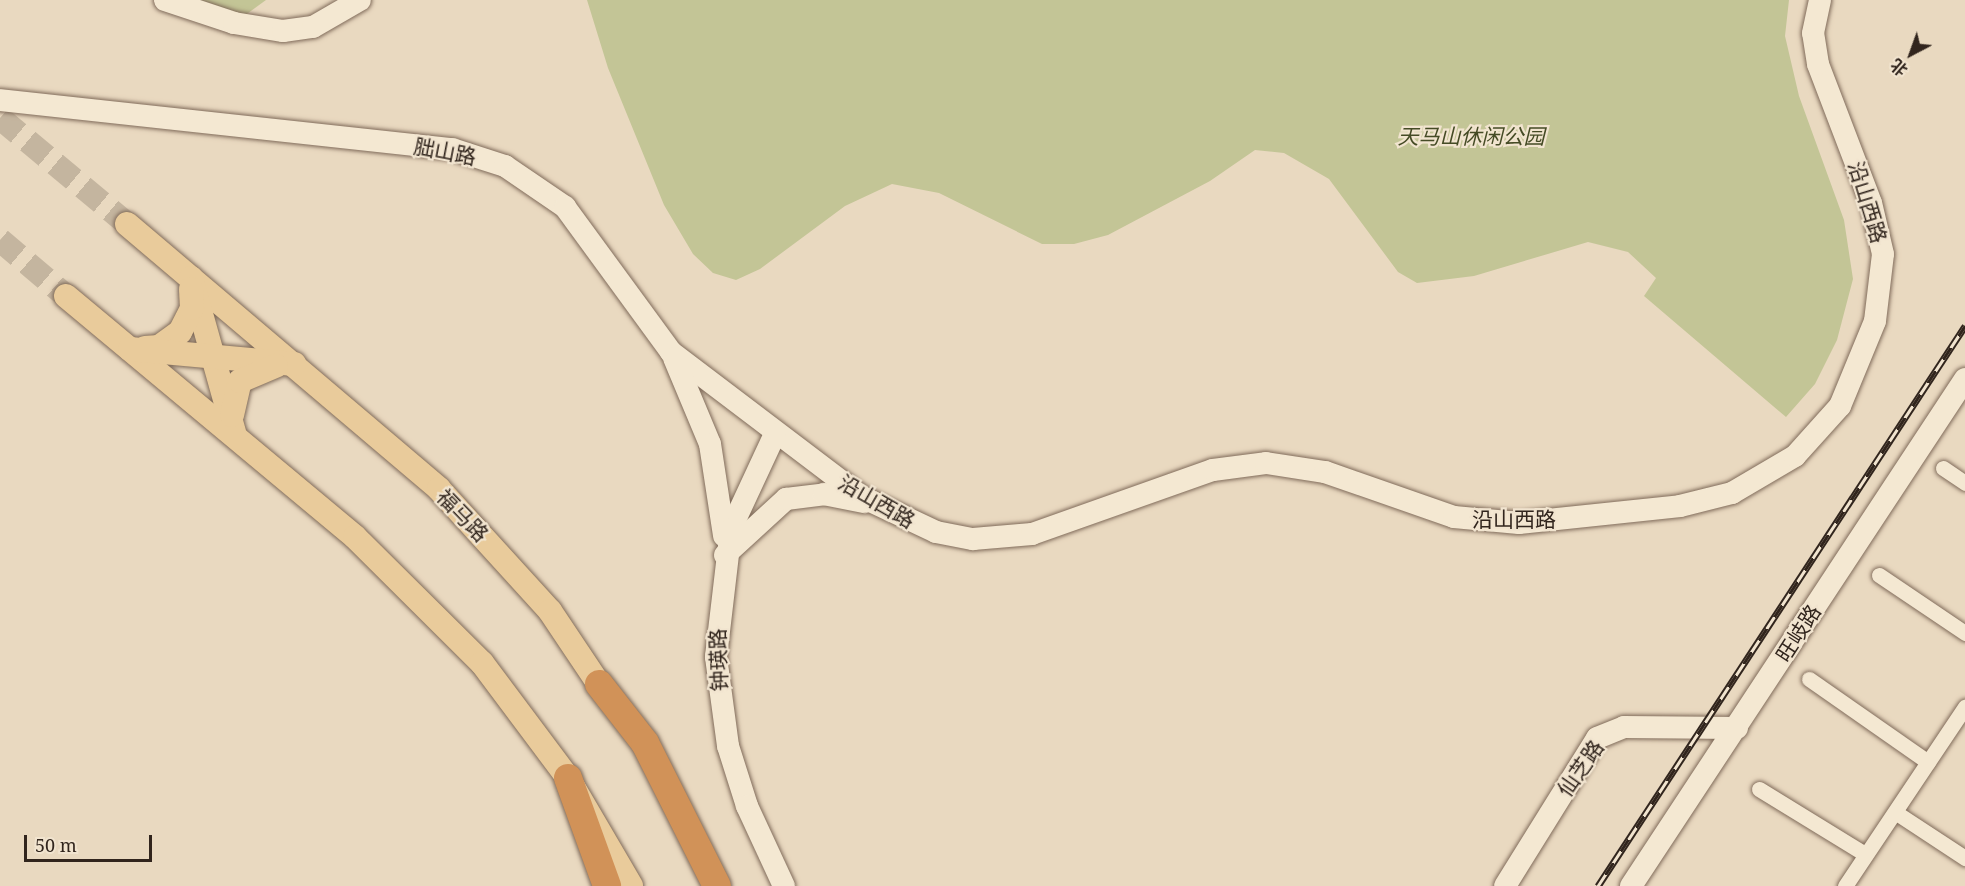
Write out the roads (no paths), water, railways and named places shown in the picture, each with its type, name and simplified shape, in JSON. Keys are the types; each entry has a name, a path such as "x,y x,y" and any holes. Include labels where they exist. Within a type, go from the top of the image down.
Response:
{"highway":[{"path":"599,684 645,743 717,886"},
{"path":"568,778 607,886"}],"main road":[{"name":"福马路","path":"127,224 294,364 460,510 550,611 599,684 671,810 702,886"},
{"path":"130,349 159,347 180,332 192,308 191,278"},
{"path":"191,278 235,436"},
{"path":"66,296 355,537 482,663 568,778 631,886"},
{"path":"130,349 294,364"},
{"path":"235,436 231,406 240,381 265,367 294,364"}],"street":[{"path":"165,0 234,23 283,31 313,27 360,0"},
{"name":"沿山西路","path":"775,434 878,507 936,532 987,539 1060,527 1193,476 1250,464 1308,468 1454,517 1503,523 1680,506 1757,481 1808,445 1840,406 1864,355 1882,289 1878,224 1818,64 1813,33 1820,0"},
{"name":"胐山路","path":"0,99 452,149 505,166 565,207 671,352 775,434"},
{"path":"671,352 717,468 724,556"},
{"name":"旺岐路","path":"1631,886 1965,380"},
{"name":"钟瑛路","path":"775,434 739,506 724,556 717,618 718,692 728,746 761,842 784,886"},
{"path":"1943,468 1965,483"},
{"path":"724,556 786,499 824,494 878,507"},
{"path":"1879,575 1965,633"},
{"path":"1809,679 1928,762"},
{"path":"1845,886 1864,854 1895,812 1965,706"},
{"name":"仙芝路","path":"1505,886 1598,738 1624,728 1737,728"},
{"path":"1759,789 1864,854"},
{"path":"1895,812 1965,858"}],"tunnel":[{"path":"0,118 127,224"},
{"path":"0,240 66,296"}],"railway":[{"path":"1598,886 1965,326"}],"park label":[{"name":"天马山休闲公园","path":"1471,136"}]}
